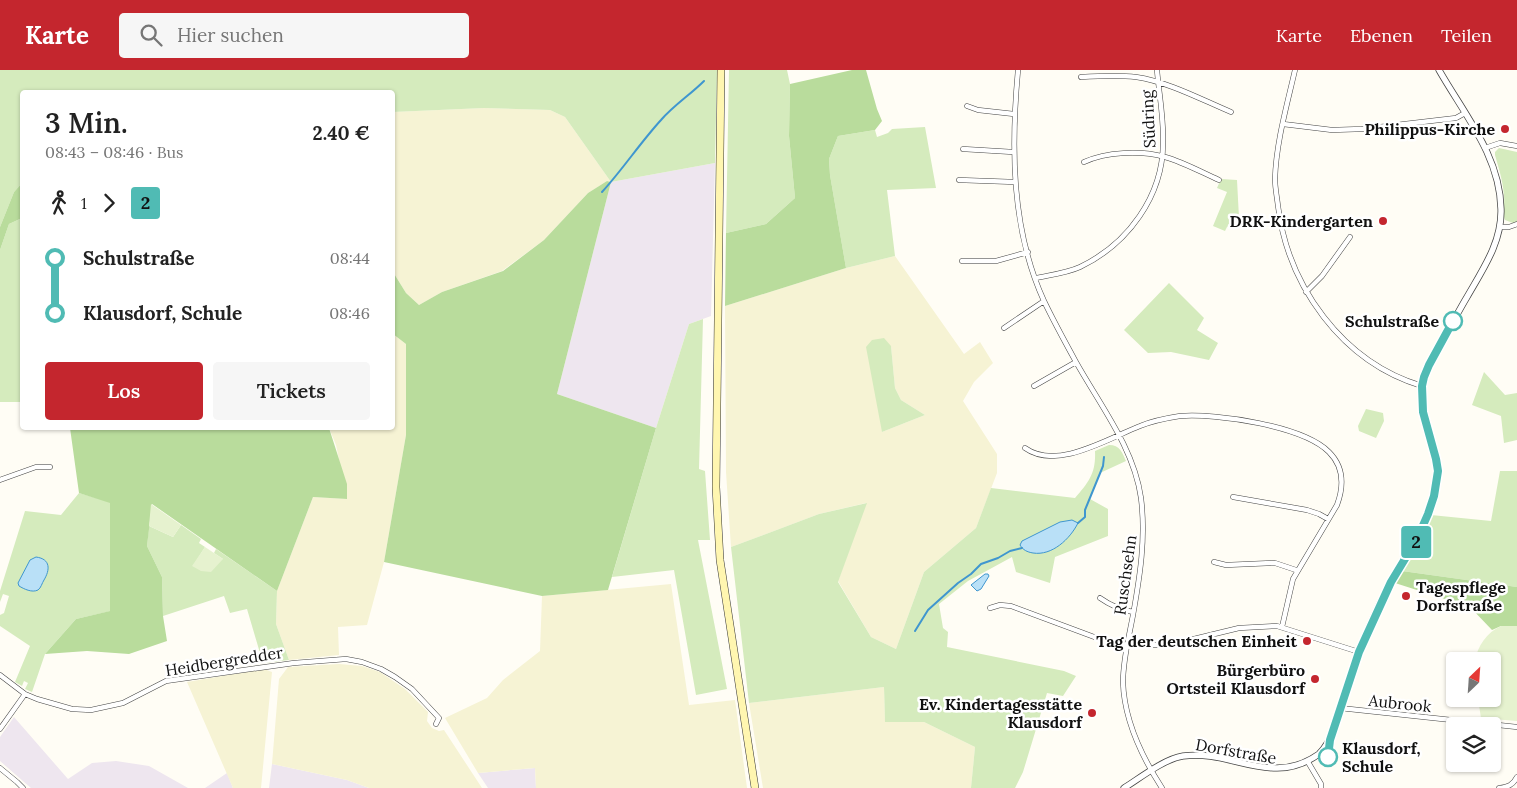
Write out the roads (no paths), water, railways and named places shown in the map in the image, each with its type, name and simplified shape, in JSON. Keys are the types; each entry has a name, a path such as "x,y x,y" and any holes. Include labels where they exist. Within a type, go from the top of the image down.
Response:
{"main road":[{"path":"721,70 716,487 720,560 755,788"}],"street":[{"path":"1004,328 1044,301 1028,252 1019,213 1015,182 1013,152 1014,114 1018,70"},
{"name":"Südring","path":"1036,278 1078,268 1096,258 1117,242 1135,223 1150,200 1159,174 1162,156 1163,132 1157,70"},
{"path":"1295,70 1277,159 1275,181 1281,226 1293,268 1306,292 1329,323 1353,348 1380,368 1411,383 1422,386"},
{"name":"Dorfstraße","path":"1124,788 1180,756 1194,755 1253,771 1274,774 1284,773 1308,762 1319,754 1330,740 1359,652 1391,582 1417,539 1434,496 1438,471 1423,412 1422,386 1424,377 1487,264 1496,243 1500,227 1500,190 1496,173 1485,148 1439,70"},
{"path":"1081,77 1121,76 1158,83 1231,112"},
{"path":"967,106 978,110 1014,114"},
{"path":"1284,124 1317,129 1362,129 1456,118 1465,113"},
{"path":"1485,148 1500,143 1517,146"},
{"path":"963,149 1013,152"},
{"path":"1084,162 1094,157 1112,153 1162,156 1219,180"},
{"path":"959,180 1015,182"},
{"path":"1500,227 1509,227 1517,224"},
{"path":"1306,292 1322,276 1350,237"},
{"path":"962,261 996,261 1028,252"},
{"name":"Ruschsehn","path":"1044,301 1076,362 1119,435 1139,486 1144,523 1143,545 1126,644 1123,683 1130,723 1151,771 1162,788"},
{"path":"1034,386 1076,362"},
{"path":"1025,448 1041,455 1078,452 1101,444 1142,425 1164,419 1191,416 1238,420 1271,427 1306,438 1321,446 1330,453 1341,471 1340,496 1296,570 1290,588 1282,627"},
{"path":"0,480 36,467 50,467"},
{"path":"1233,497 1307,510 1328,519"},
{"path":"1214,562 1226,565 1275,563 1296,570"},
{"path":"1100,598 1124,611 1133,612"},
{"path":"990,608 1000,605 1011,606 1105,641 1126,644 1169,645 1239,628 1282,627 1359,652"},
{"name":"Heidbergredder","path":"0,675 25,694 37,700 72,709 90,710 124,703 166,681 294,663 346,659 362,662 395,677 412,690 439,718 436,724"},
{"path":"0,729 25,694"},
{"name":"Aubrook","path":"1340,708 1517,727"},
{"path":"1308,762 1321,784 1321,788"},
{"path":"0,768 23,788"},
{"path":"1499,788 1514,786 1517,777"}],"water":[{"path":"1072,520 1078,523 1075,529 1060,545 1047,552 1033,553 1025,551 1020,545 1022,541 1060,522"},
{"path":"36,557 41,558 47,563 48,569 40,588 36,591 31,591 19,586 18,583 30,560"},
{"path":"985,574 989,576 981,589 977,591 971,585"}],"waterway":[{"path":"602,192 661,120 704,81"},
{"path":"1078,523 1085,517 1085,510 1103,466 1104,457"},
{"path":"915,631 928,610 981,564 1010,551 1022,548"}],"place":[{"name":"Philippus-Kirche","path":"1505,129"},
{"name":"DRK-Kindergarten","path":"1383,221"},
{"name":"Schulstraße","path":"1453,321"},
{"name":"Tagespflege Dorfstraße","path":"1406,596"},
{"name":"Tag der deutschen Einheit","path":"1307,641"},
{"name":"Bürgerbüro Ortsteil Klausdorf","path":"1315,679"},
{"name":"Ev. Kindertagesstätte Klausdorf","path":"1092,713"},
{"name":"Klausdorf, Schule","path":"1328,757"}]}
